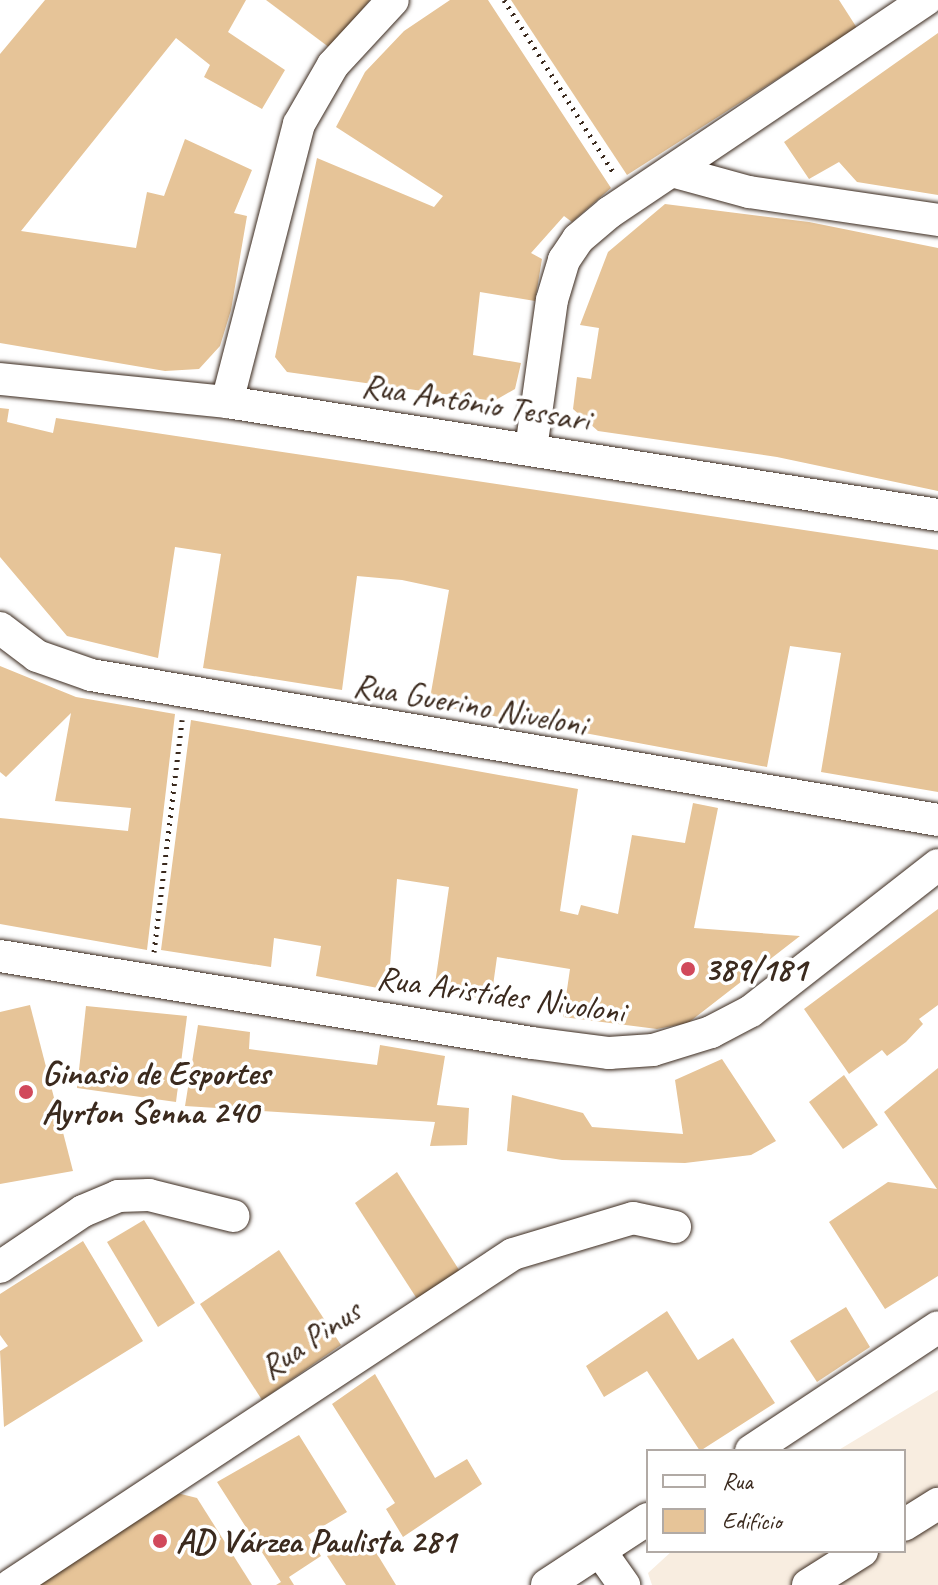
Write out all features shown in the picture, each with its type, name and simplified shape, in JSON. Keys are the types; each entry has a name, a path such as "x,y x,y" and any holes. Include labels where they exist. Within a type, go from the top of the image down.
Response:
{"street":[{"path":"227,402 299,124 333,65 393,0"},
{"path":"531,449 535,394 564,260 610,212 926,0"},
{"path":"672,171 749,192 938,220"},
{"name":"Rua Antônio Tessari","path":"0,379 227,402 938,515"},
{"name":"Rua Guerino Niveloni","path":"0,628 37,656 91,675 618,770 938,820"},
{"name":"Rua Aristídes Nivoloni","path":"0,956 151,977 532,1043 609,1053 653,1050 711,1032 751,1011 938,865"},
{"path":"0,1267 83,1211 118,1196 149,1195 233,1216"},
{"name":"Rua Pinus","path":"11,1585 513,1254 633,1218 675,1227"},
{"path":"754,1449 938,1327"},
{"path":"906,1524 938,1504"},
{"path":"547,1585 646,1520"},
{"path":"600,1551 624,1585"},
{"path":"808,1585 859,1553"}],"path":[{"path":"504,0 617,179"},
{"path":"151,977 186,691"}],"shaded area":[{"path":"938,1390 938,1585 652,1585 648,1573 670,1553 906,1553 906,1449 840,1449"}],"building":[{"path":"45,0 246,0 228,32 285,70 262,109 204,77 210,65 176,38 21,231 136,248 147,192 164,196 185,139 252,170 234,213 247,216 231,310 220,346 199,369 165,371 0,343 0,54"},
{"path":"266,0 370,0 330,48"},
{"path":"450,0 488,0 611,188 572,222 564,216 531,253 542,259 535,301 480,292 473,355 521,363 515,389 494,401 287,372 275,357 317,158 434,207 443,196 336,127 365,72 404,31"},
{"path":"511,0 839,0 857,28 627,175"},
{"path":"938,33 938,195 857,182 839,162 809,179 784,142"},
{"path":"665,204 809,222 938,248 938,491 777,457 598,431 573,409 577,377 591,379 599,328 580,325 608,252"},
{"path":"0,408 9,409 7,422 53,433 56,418 938,550 938,792 821,772 841,653 790,646 767,767 429,704 449,590 402,580 357,576 342,690 203,668 221,554 175,547 158,658 67,636 0,557"},
{"path":"0,666 76,697 175,714 147,950 0,924 0,818 128,831 131,808 55,801 71,713 6,777 0,772"},
{"path":"191,720 578,789 560,911 578,915 581,905 618,914 632,835 685,843 693,803 718,808 694,928 800,936 688,1023 657,1029 563,1017 570,969 497,957 491,1000 434,991 449,887 397,879 388,990 316,976 321,946 274,938 271,967 161,950"},
{"path":"938,909 938,1005 919,1019 923,1024 906,1042 887,1056 882,1050 849,1074 804,1009"},
{"name":"Ginasio de Esportes Ayrton Senna 240","path":"30,1005 73,1171 0,1184 0,1012"},
{"path":"86,1006 187,1016 176,1102 77,1088"},
{"path":"198,1025 250,1032 249,1049 377,1065 380,1045 445,1056 437,1105 469,1108 467,1145 430,1146 435,1122 185,1106"},
{"path":"722,1059 776,1141 751,1155 685,1163 562,1160 507,1151 512,1095 583,1113 592,1127 683,1134 675,1080"},
{"path":"938,1068 938,1276 885,1309 829,1222 888,1182 937,1189 884,1112"},
{"path":"844,1075 878,1125 843,1149 809,1102"},
{"path":"397,1172 461,1273 419,1302 355,1203"},
{"path":"144,1220 195,1303 158,1327 107,1242"},
{"path":"83,1241 143,1341 4,1427 0,1351 8,1346 0,1335 0,1294"},
{"path":"279,1250 341,1345 262,1400 200,1304"},
{"path":"846,1307 870,1347 817,1382 790,1341"},
{"path":"667,1311 698,1360 733,1338 775,1403 699,1449 647,1371 604,1397 586,1366"},
{"path":"375,1374 435,1478 467,1459 482,1484 403,1537 386,1509 395,1503 332,1404"},
{"path":"299,1435 347,1512 308,1535 321,1556 289,1577 294,1585 276,1585 281,1582 217,1482"},
{"name":"AD Várzea Paulista 281","path":"169,1491 197,1498 252,1585 34,1585"},
{"path":"363,1531 396,1585 346,1585 327,1556"}],"place":[{"name":"389/181","path":"688,969"},
{"name":"Ginasio de Esportes Ayrton Senna 240","path":"26,1092"},
{"name":"AD Várzea Paulista 281","path":"160,1541"}]}
